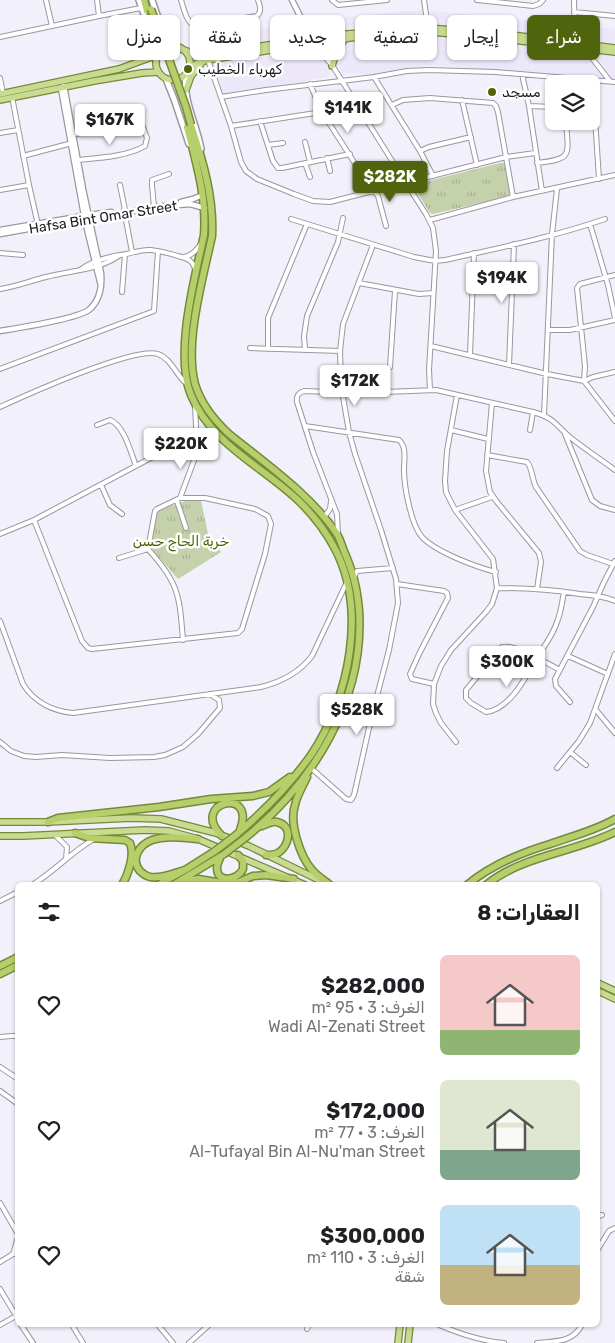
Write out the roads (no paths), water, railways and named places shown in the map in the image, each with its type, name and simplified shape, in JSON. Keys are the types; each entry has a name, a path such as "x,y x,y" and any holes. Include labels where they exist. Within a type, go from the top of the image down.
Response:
{"highway":[{"path":"144,0 186,107 189,126 212,207 212,236 195,317 192,369 196,384 206,408 219,424 305,496 338,535 356,574 360,625 355,671 342,711 329,740 311,768 277,809 258,827 222,856 178,882"},
{"path":"146,9 148,0"},
{"path":"163,882 215,851 238,833 273,801 301,769 327,726 335,708 345,676 351,636 351,611 345,574 335,548 324,530 299,501 222,438 206,421 195,404 188,384 185,345 190,303 205,223 199,160"},
{"path":"311,768 295,805 294,823 300,849 307,863 312,870 326,882"},
{"path":"48,822 58,818 259,795 274,789 301,769"},
{"path":"222,836 214,825 213,817 215,811 224,803 232,803 241,810 243,821 238,833"},
{"path":"471,882 507,859 550,843 591,831 615,819"},
{"path":"258,827 276,821 283,825 288,832 289,838 285,847 277,853 266,855"},
{"path":"490,882 512,868 615,832"},
{"path":"75,833 96,838 125,840 130,843 132,851 129,868 124,882"},
{"path":"185,870 160,876 146,876 136,864 136,856 143,845 151,840 167,837 198,839"},
{"path":"222,856 217,866 217,872 221,877 230,879 238,876 244,869 243,861 238,855"},
{"path":"240,882 259,875 294,879"},
{"path":"182,882 198,879 217,882"},
{"path":"0,966 15,958"},
{"path":"0,974 15,966"}],"main road":[{"path":"139,0 146,9 147,15"},
{"path":"152,0 157,15"},
{"path":"437,29 527,37"},
{"path":"332,65 337,50 346,39 405,33 438,32 527,42"},
{"path":"600,46 615,48"},
{"path":"180,48 190,52"},
{"path":"184,50 190,62 185,80 186,92 200,140 199,160"},
{"path":"600,50 615,52"},
{"path":"189,68 204,61 270,51"},
{"path":"157,60 158,72 166,79 188,142 199,160"},
{"path":"1,94 119,69 142,61 147,66 146,70 142,73"},
{"path":"186,92 191,76 204,61"},
{"path":"0,100 62,87 158,72"},
{"path":"166,79 180,79 186,74"},
{"path":"174,99 178,89 186,92"},
{"path":"0,822 152,818 188,826 249,846 324,882"},
{"path":"0,836 106,831 159,830 178,832 238,855 300,882"},
{"path":"600,984 615,991"},
{"path":"600,992 615,999"},
{"path":"398,1343 400,1327"},
{"path":"408,1343 410,1327"}],"street":[{"path":"46,0 52,26"},
{"path":"97,0 99,16"},
{"path":"181,0 188,20 195,26 257,16 261,8 258,0"},
{"path":"292,0 299,14"},
{"path":"332,0 338,5 387,0"},
{"path":"424,0 426,15"},
{"path":"477,0 533,6 543,0"},
{"path":"574,0 574,15"},
{"path":"0,37 99,16 146,9"},
{"path":"574,12 615,16"},
{"path":"328,60 430,220 433,228 436,240 429,370 430,390"},
{"path":"331,60 332,65"},
{"path":"594,60 613,82"},
{"path":"204,61 221,97 243,167 246,171 257,179 318,202 330,202 506,157 535,153"},
{"path":"221,97 406,71 429,70 478,71 613,82"},
{"path":"522,74 529,106 536,163 542,191"},
{"path":"374,77 420,151 433,176"},
{"path":"0,78 1,94"},
{"path":"310,84 322,112 380,201 386,226"},
{"path":"0,331 69,318 84,313 90,310 97,300 101,288 102,278 87,218 62,87"},
{"path":"12,97 38,225"},
{"path":"392,105 396,102 411,99 442,98 490,102 496,106 513,197"},
{"path":"462,100 477,165"},
{"path":"529,106 545,107"},
{"path":"231,126 322,112"},
{"path":"260,121 273,161 278,168 350,154"},
{"path":"71,134 135,122 143,127 147,138 144,146 137,150 76,160"},
{"path":"0,133 18,130"},
{"path":"536,163 563,158 566,154 566,130"},
{"path":"596,130 598,178"},
{"path":"420,151 471,137"},
{"path":"305,142 310,176"},
{"path":"23,156 72,143"},
{"path":"268,145 283,143"},
{"path":"327,158 330,171"},
{"path":"154,205 152,180 169,174"},
{"path":"430,220 513,197 615,175"},
{"path":"0,190 29,185"},
{"path":"120,185 132,252"},
{"path":"544,415 552,234 557,189"},
{"name":"Hafsa Bint Omar Street","path":"0,232 184,201 203,195"},
{"name":"Hafsa Bint Omar Street","path":"154,205 190,204 205,208"},
{"path":"305,350 304,336 307,316 338,242 343,218"},
{"path":"291,219 414,257 435,260 445,260 514,244 605,219"},
{"path":"268,348 268,318 306,224"},
{"path":"548,330 582,327 615,319 606,277 590,224"},
{"path":"184,258 193,253 203,240"},
{"path":"509,365 514,244"},
{"path":"311,768 346,799 351,800 354,795 370,719 397,614 397,584 355,454 349,432 341,385 340,351 343,324 373,245"},
{"path":"0,289 80,270 122,255 146,250 184,258 194,264 196,276"},
{"path":"0,369 154,311 158,251"},
{"path":"0,253 22,255"},
{"path":"470,355 474,253"},
{"path":"122,255 122,292"},
{"path":"615,275 580,284 577,288 585,366 584,381 615,421"},
{"path":"359,283 395,291 419,294 433,293"},
{"path":"390,367 395,291"},
{"path":"419,294 432,301"},
{"path":"431,346 546,374 584,381 615,372"},
{"path":"250,348 340,351"},
{"path":"0,407 62,380 120,360 148,353 157,354 165,358 188,384"},
{"path":"338,535 337,514 296,398 304,390 368,392 430,390 533,412 544,415 555,422 564,432 615,470"},
{"path":"456,742 436,714 433,704 434,684 441,666 451,650 492,604 497,588 493,559 455,510 447,496 444,481 457,395"},
{"path":"492,403 488,439 487,483 492,497 539,553 537,589"},
{"path":"186,528 178,500 196,455 195,404"},
{"path":"530,430 533,412"},
{"path":"195,419 198,416 206,421"},
{"path":"97,425 110,420 117,424 121,429 136,466"},
{"path":"305,426 395,439 402,442 406,491 413,518 422,536 438,549 474,565 496,572"},
{"path":"451,430 488,439"},
{"path":"564,432 592,500 600,506 615,510"},
{"path":"0,534 34,520 196,434"},
{"path":"487,455 528,462 536,487 580,551 587,555 614,562 594,607 555,679 555,683 570,702"},
{"path":"101,485 110,505 122,514"},
{"path":"455,510 492,497"},
{"path":"34,520 78,633 85,646 92,649 183,640 238,633 241,631 265,554 271,524 268,516 254,509 205,498 178,500 157,509 155,512 148,549"},
{"path":"324,517 330,509 331,498"},
{"path":"119,558 148,549"},
{"path":"148,549 165,569 175,588 179,601 183,640"},
{"path":"348,560 357,569 362,571"},
{"path":"356,574 362,571 392,568"},
{"path":"0,621 22,684 28,693 35,699 54,708 73,713 273,684 306,664 312,656 347,582"},
{"path":"397,584 447,593 448,598 410,674 412,679 434,684"},
{"path":"497,588 537,589 599,596 615,601"},
{"path":"560,670 537,658 511,647 502,647 466,690 465,695 468,701 486,712 497,709 514,693 537,658 555,628 564,592"},
{"path":"341,594 349,597"},
{"path":"591,595 594,607"},
{"path":"557,768 587,728 614,663 615,654"},
{"path":"568,656 608,674"},
{"path":"0,742 11,751 24,756 62,755 110,758 164,755 183,747 191,741 220,708 220,700 210,694"},
{"path":"596,710 615,733"},
{"path":"570,752 586,765"},
{"path":"54,834 67,847 66,859"},
{"path":"37,882 96,838"},
{"path":"0,901 15,894"},
{"path":"0,1038 15,1036"},
{"path":"0,1067 15,1077"},
{"path":"0,1091 15,1102"},
{"path":"0,1203 15,1229"},
{"path":"600,1246 609,1230 615,1228"},
{"path":"0,1262 15,1254"},
{"path":"0,1289 15,1316"},
{"path":"0,1325 15,1318"},
{"path":"22,1327 33,1343"},
{"path":"73,1327 83,1343"},
{"path":"160,1327 173,1343"},
{"path":"189,1343 208,1327"},
{"path":"445,1327 490,1342 504,1343"},
{"path":"537,1343 570,1338 577,1333 581,1327"}],"place":[{"name":"كهرباء الخطيب","path":"188,69"},
{"name":"مسجد","path":"492,92"}],"park label":[{"name":"خربة الحاج حسن","path":"181,541"}]}
